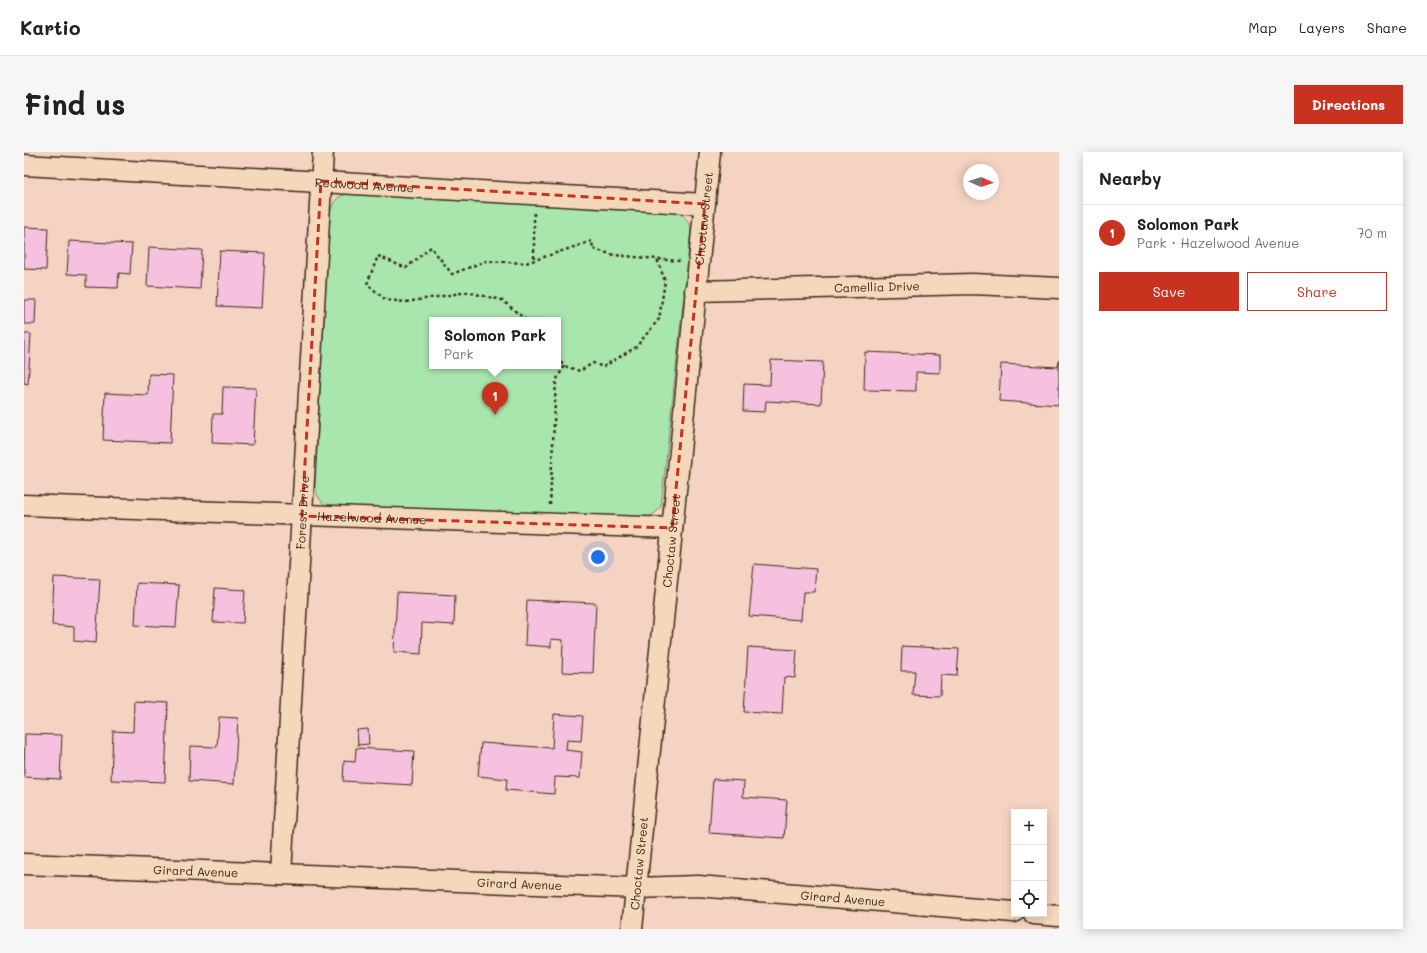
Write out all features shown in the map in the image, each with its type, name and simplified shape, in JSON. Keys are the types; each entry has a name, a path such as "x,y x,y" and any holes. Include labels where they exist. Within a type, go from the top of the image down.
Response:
{"street":[{"name":"Forest Drive","path":"281,874 323,152"},
{"name":"Choctaw Street","path":"632,929 710,152"},
{"name":"Redwood Avenue","path":"24,165 704,204"},
{"name":"Camellia Drive","path":"695,291 972,284 1059,288"},
{"name":"Hazelwood Avenue","path":"24,505 672,528"},
{"name":"Girard Avenue","path":"24,864 636,888 698,886 1011,912"},
{"path":"1047,915 1059,916"}],"path":[{"path":"534,209 534,261"},
{"path":"522,317 502,300 467,292 406,302 386,300 367,284 378,256 406,268 431,247 452,274 486,261 526,263 592,241 593,249 614,255 683,261"},
{"path":"561,362 564,366 580,372 593,363 603,367 636,347 659,319 665,281 657,259"},
{"path":"550,505 556,380 564,366"},
{"path":"544,506 558,506"}],"highlighted area":[{"path":"321,181 705,204 672,528 302,516"}],"green space":[{"path":"347,194 676,212 687,220 691,229 661,506 653,515 641,518 513,515 325,505 318,496 315,484 330,213 332,206 340,197"}],"building":[{"path":"24,227 48,228 46,270 24,269"},
{"path":"69,241 132,244 130,274 119,273 118,288 86,287 86,275 67,274"},
{"path":"149,247 202,250 200,289 147,286"},
{"path":"220,251 265,253 262,308 217,306"},
{"path":"24,300 36,300 35,324 24,324"},
{"path":"24,334 31,334 28,384 24,383"},
{"path":"865,352 940,355 940,373 916,372 916,391 864,390"},
{"path":"771,360 823,362 821,404 766,401 765,412 743,411 744,384 770,385"},
{"path":"1059,360 1059,405 999,401 1001,364 1058,367"},
{"path":"149,374 173,375 170,443 103,440 105,393 148,395"},
{"path":"223,387 256,388 253,445 212,443 213,414 222,414"},
{"path":"754,564 816,569 814,592 803,592 801,620 749,616"},
{"path":"54,577 100,579 96,643 74,641 74,627 52,625"},
{"path":"137,583 179,585 176,627 135,625"},
{"path":"215,588 245,590 243,623 213,622"},
{"path":"397,592 455,595 454,625 422,623 421,654 394,652"},
{"path":"527,600 596,603 593,673 562,672 563,640 551,639 551,647 525,645"},
{"path":"902,646 959,649 957,676 941,675 940,696 913,695 915,671 901,671"},
{"path":"748,647 797,650 795,678 784,677 782,714 744,712"},
{"path":"134,701 168,703 165,782 111,780 113,731 133,732"},
{"path":"554,714 583,716 581,741 567,740 566,750 582,752 580,778 555,777 554,794 506,790 507,779 478,776 481,743 552,748"},
{"path":"219,717 238,718 234,784 189,781 190,746 217,747"},
{"path":"368,729 369,744 358,745 357,730"},
{"path":"25,734 62,735 60,779 24,777"},
{"path":"356,748 414,751 412,785 343,781 344,761 355,762"},
{"path":"713,779 744,781 743,797 787,800 784,838 709,833"}],"place":[{"name":"Solomon Park","path":"495,415"}]}
